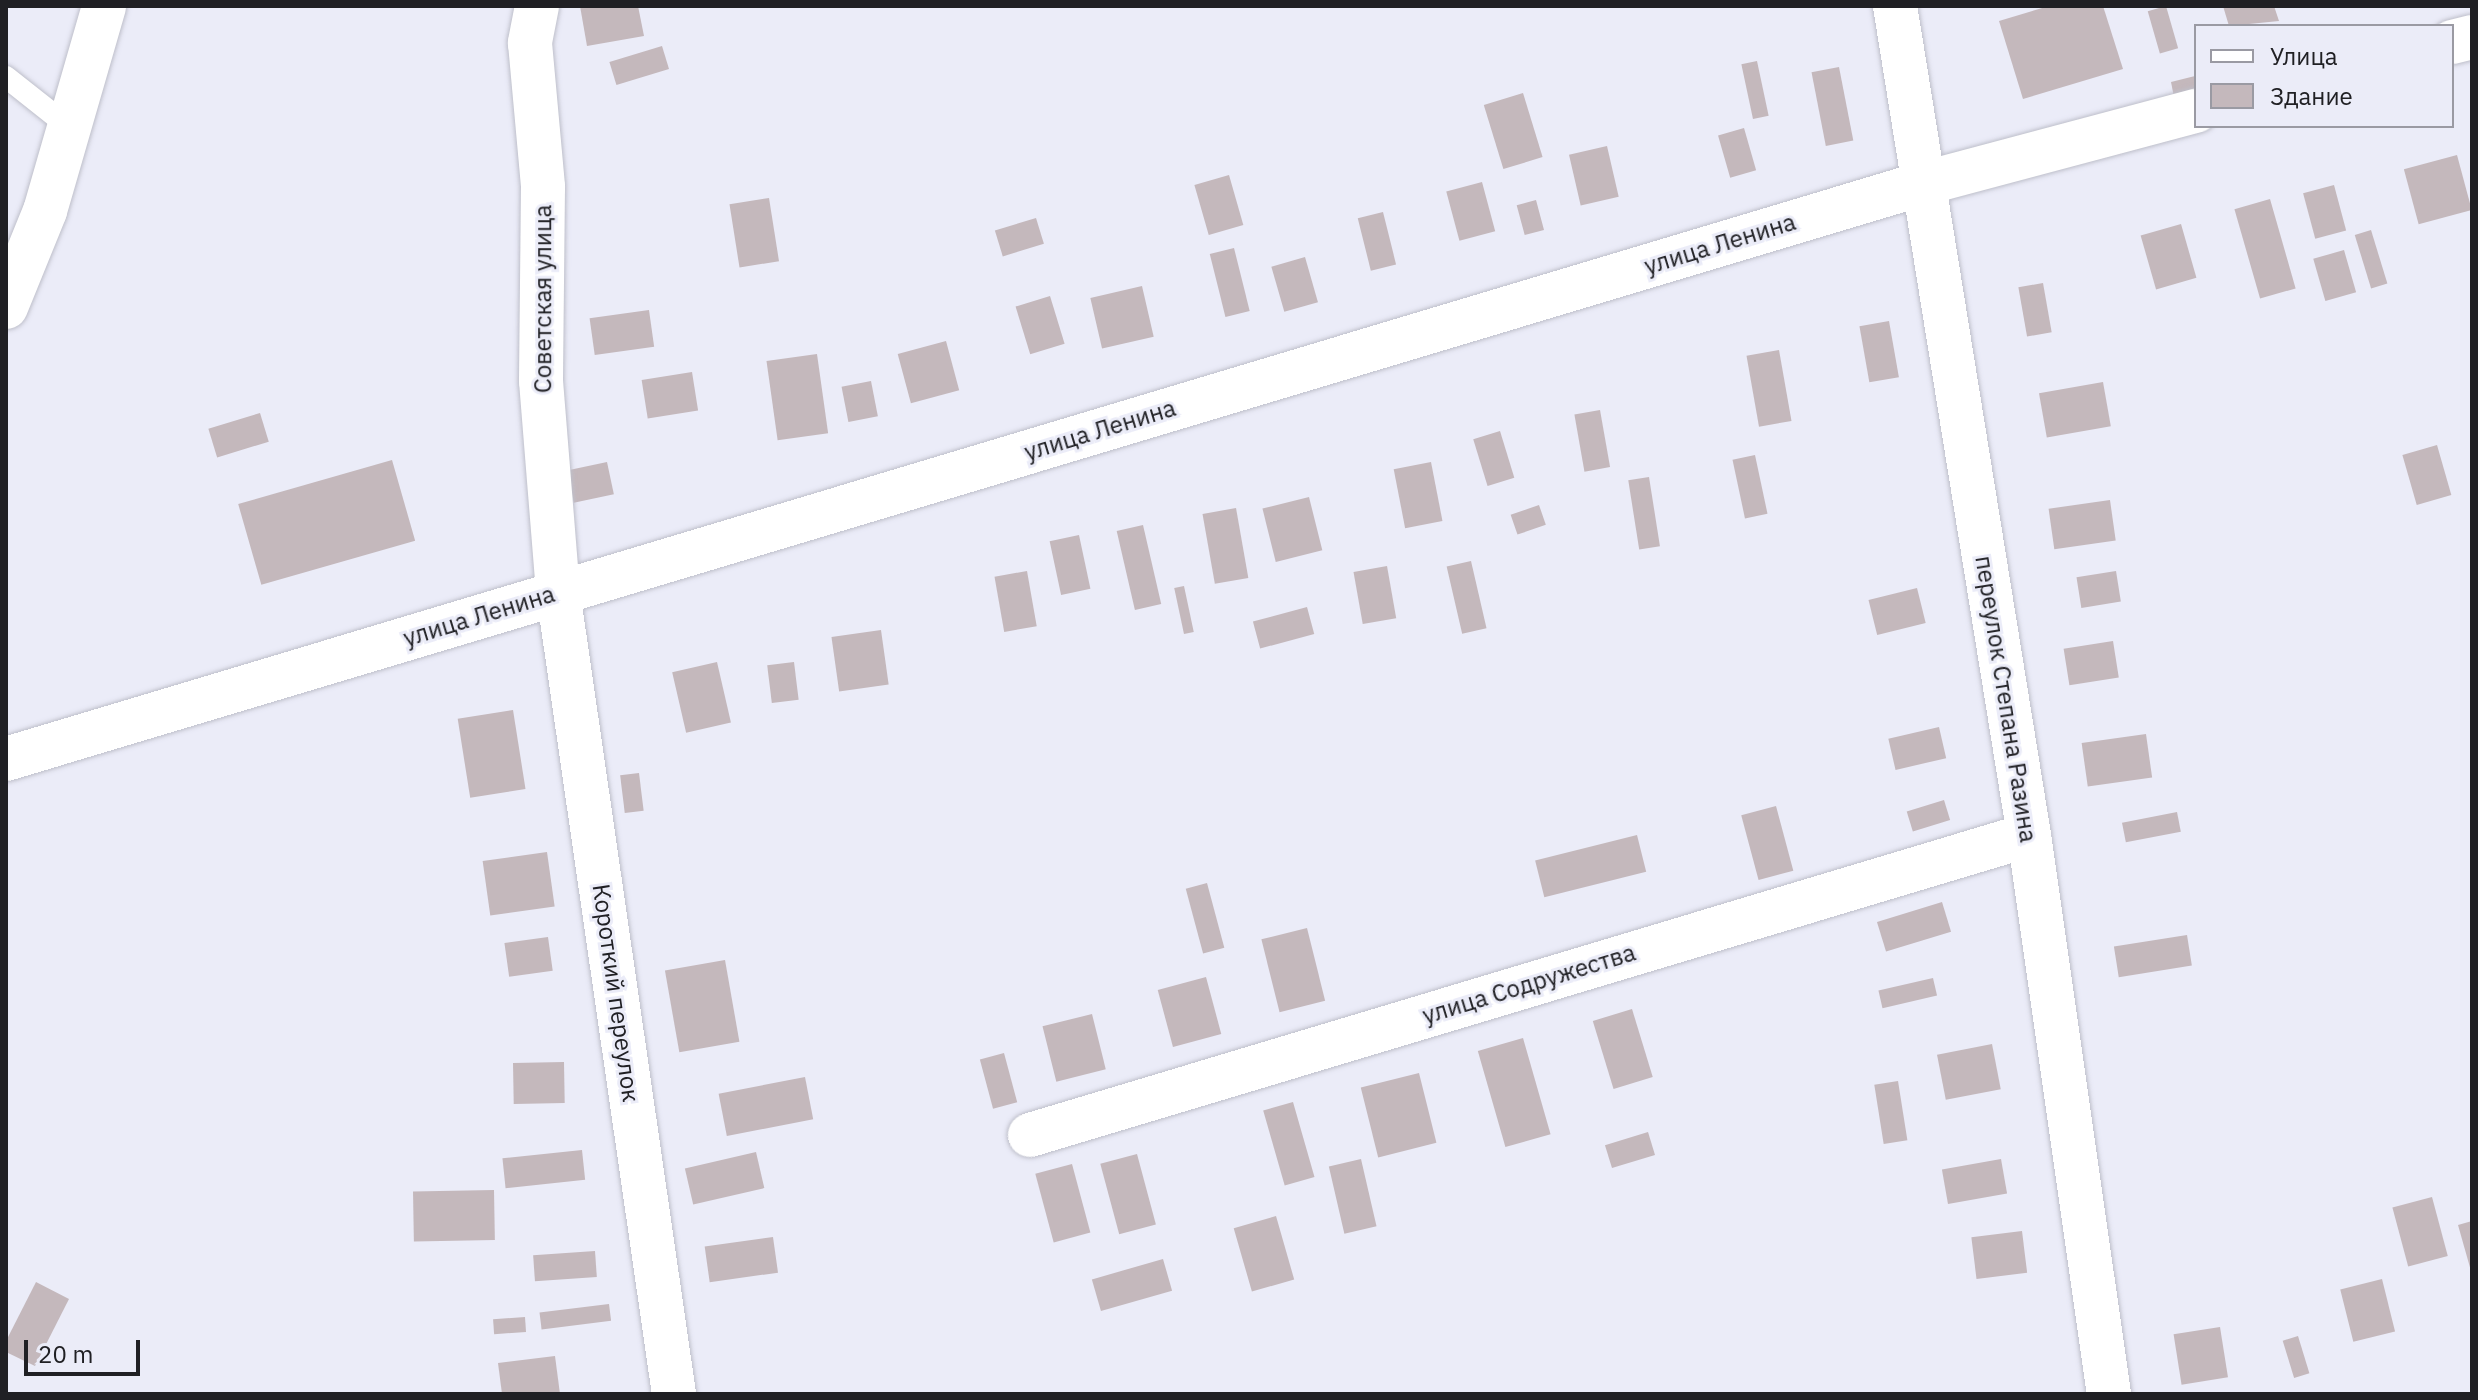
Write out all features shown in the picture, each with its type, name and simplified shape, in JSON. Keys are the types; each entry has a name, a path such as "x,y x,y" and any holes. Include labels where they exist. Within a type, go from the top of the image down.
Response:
{"street":[{"path":"6,307 45,211 104,6"},
{"name":"Советская улица","path":"537,6 530,43 543,187 541,381 558,592"},
{"name":"переулок Степана Разина","path":"1895,6 1921,184 2029,835 2109,1394"},
{"name":"улица Ленина","path":"6,759 1921,184 2194,112"},
{"name":"Короткий переулок","path":"558,592 674,1394"},
{"name":"улица Содружества","path":"1030,1135 2029,835"}],"lane":[{"path":"6,77 69,127"}],"building":[{"path":"580,6 638,6 644,36 587,46"},
{"path":"2049,6 2103,6 2123,69 2023,99 1999,21"},
{"path":"2166,6 2178,48 2160,54 2148,11"},
{"path":"2223,6 2274,6 2279,21 2249,24 2228,24"},
{"path":"662,46 669,69 616,85 609,62"},
{"path":"1757,61 1769,116 1753,119 1741,64"},
{"path":"1839,67 1853,141 1826,146 1812,72"},
{"path":"2194,76 2194,97 2175,102 2171,82"},
{"path":"1523,93 1543,157 1503,169 1484,105"},
{"path":"1744,128 1756,170 1730,178 1718,135"},
{"path":"1607,146 1619,197 1581,205 1569,155"},
{"path":"2457,155 2472,210 2419,224 2404,169"},
{"path":"1229,175 1243,225 1209,235 1194,185"},
{"path":"1482,182 1495,231 1459,241 1446,192"},
{"path":"2334,185 2346,230 2315,239 2303,193"},
{"path":"769,198 779,261 740,267 729,204"},
{"path":"2270,199 2296,288 2260,299 2234,209"},
{"path":"1536,200 1544,230 1525,235 1517,205"},
{"path":"1383,212 1396,264 1371,271 1358,218"},
{"path":"1036,218 1044,244 1003,256 995,231"},
{"path":"2181,224 2196,278 2156,289 2141,236"},
{"path":"2371,230 2387,284 2371,289 2355,235"},
{"path":"1234,248 1250,311 1225,317 1210,254"},
{"path":"2344,250 2356,292 2325,301 2313,259"},
{"path":"1305,257 1318,302 1284,312 1271,267"},
{"path":"2043,283 2052,332 2027,337 2018,287"},
{"path":"1142,286 1154,337 1102,349 1090,298"},
{"path":"1050,296 1065,344 1030,354 1016,307"},
{"path":"649,310 654,347 595,355 590,318"},
{"path":"1889,321 1899,377 1869,382 1859,326"},
{"path":"946,341 959,390 911,403 898,354"},
{"path":"1779,350 1792,421 1759,427 1747,356"},
{"path":"817,354 828,433 778,440 766,361"},
{"path":"692,372 698,411 648,418 642,380"},
{"path":"871,381 878,416 848,422 842,387"},
{"path":"2103,382 2111,426 2047,438 2039,393"},
{"path":"1600,410 1610,467 1584,472 1574,415"},
{"path":"260,413 269,442 217,457 208,429"},
{"path":"1500,431 1514,478 1488,486 1473,439"},
{"path":"2437,445 2451,495 2417,505 2402,455"},
{"path":"1755,455 1767,514 1745,518 1733,460"},
{"path":"392,460 415,541 261,585 238,504"},
{"path":"607,462 614,494 574,503 567,471"},
{"path":"1431,462 1442,521 1405,528 1394,469"},
{"path":"1649,477 1660,546 1639,549 1628,480"},
{"path":"1309,497 1322,550 1276,562 1262,509"},
{"path":"2110,500 2116,541 2054,549 2049,509"},
{"path":"1539,505 1546,525 1517,535 1511,515"},
{"path":"1236,508 1248,578 1215,584 1203,514"},
{"path":"1143,525 1161,604 1135,610 1117,531"},
{"path":"1079,535 1090,589 1061,595 1050,541"},
{"path":"1471,561 1487,628 1462,634 1447,567"},
{"path":"1387,566 1396,618 1363,624 1354,572"},
{"path":"1027,571 1037,626 1004,632 995,577"},
{"path":"2116,571 2121,602 2081,608 2076,577"},
{"path":"1184,586 1194,632 1184,634 1174,588"},
{"path":"1917,588 1926,623 1877,635 1868,600"},
{"path":"1307,607 1314,634 1260,649 1253,621"},
{"path":"881,630 889,684 839,691 831,637"},
{"path":"2113,641 2119,678 2069,685 2064,649"},
{"path":"717,662 731,722 686,733 672,672"},
{"path":"794,662 799,700 772,703 767,665"},
{"path":"513,710 526,789 470,798 458,719"},
{"path":"1939,727 1946,758 1896,770 1888,739"},
{"path":"2146,734 2152,778 2088,787 2082,743"},
{"path":"639,773 644,811 625,813 620,775"},
{"path":"1944,800 1950,820 1913,831 1907,811"},
{"path":"1776,806 1793,871 1759,880 1741,815"},
{"path":"2177,812 2181,832 2126,842 2122,823"},
{"path":"1637,835 1646,872 1544,897 1535,860"},
{"path":"547,852 555,906 490,916 483,861"},
{"path":"1207,883 1224,948 1203,953 1186,889"},
{"path":"1942,902 1951,932 1886,952 1877,922"},
{"path":"1307,928 1325,1001 1280,1012 1261,939"},
{"path":"2187,935 2192,966 2119,977 2114,947"},
{"path":"548,937 553,971 509,977 504,943"},
{"path":"725,960 739,1042 679,1052 665,971"},
{"path":"1206,977 1221,1034 1173,1047 1158,990"},
{"path":"1933,978 1937,996 1882,1008 1878,991"},
{"path":"1632,1009 1653,1077 1614,1089 1593,1021"},
{"path":"1092,1014 1106,1069 1056,1082 1043,1026"},
{"path":"1523,1038 1551,1134 1505,1147 1478,1051"},
{"path":"1992,1044 2001,1089 1946,1100 1937,1055"},
{"path":"1004,1053 1017,1102 993,1109 980,1059"},
{"path":"564,1062 565,1103 514,1104 513,1063"},
{"path":"1419,1073 1436,1143 1378,1157 1361,1088"},
{"path":"805,1077 813,1119 727,1136 719,1094"},
{"path":"1898,1081 1907,1140 1884,1144 1874,1085"},
{"path":"1293,1102 1314,1177 1285,1186 1263,1111"},
{"path":"1648,1132 1655,1155 1612,1168 1605,1145"},
{"path":"582,1150 585,1180 506,1188 502,1158"},
{"path":"756,1152 764,1188 693,1204 685,1168"},
{"path":"1137,1154 1156,1225 1119,1234 1100,1164"},
{"path":"1361,1159 1377,1226 1344,1234 1329,1166"},
{"path":"2001,1159 2007,1193 1948,1204 1942,1169"},
{"path":"1072,1164 1090,1233 1054,1242 1035,1174"},
{"path":"494,1190 495,1240 414,1241 413,1191"},
{"path":"2432,1197 2448,1256 2408,1267 2392,1208"},
{"path":"1276,1216 1294,1279 1252,1292 1234,1228"},
{"path":"2472,1221 2472,1271 2471,1271 2458,1225"},
{"path":"2022,1231 2027,1273 1976,1279 1971,1237"},
{"path":"773,1237 778,1273 710,1282 705,1247"},
{"path":"595,1251 597,1277 535,1281 533,1255"},
{"path":"1163,1259 1172,1291 1101,1311 1092,1279"},
{"path":"2382,1279 2395,1331 2353,1342 2340,1289"},
{"path":"36,1282 69,1299 35,1366 6,1352 6,1341"},
{"path":"609,1304 611,1321 542,1329 540,1313"},
{"path":"525,1317 526,1332 494,1334 493,1319"},
{"path":"2220,1327 2228,1377 2182,1385 2174,1334"},
{"path":"2298,1336 2309,1373 2294,1378 2283,1341"},
{"path":"555,1356 560,1394 502,1394 498,1363"}]}
